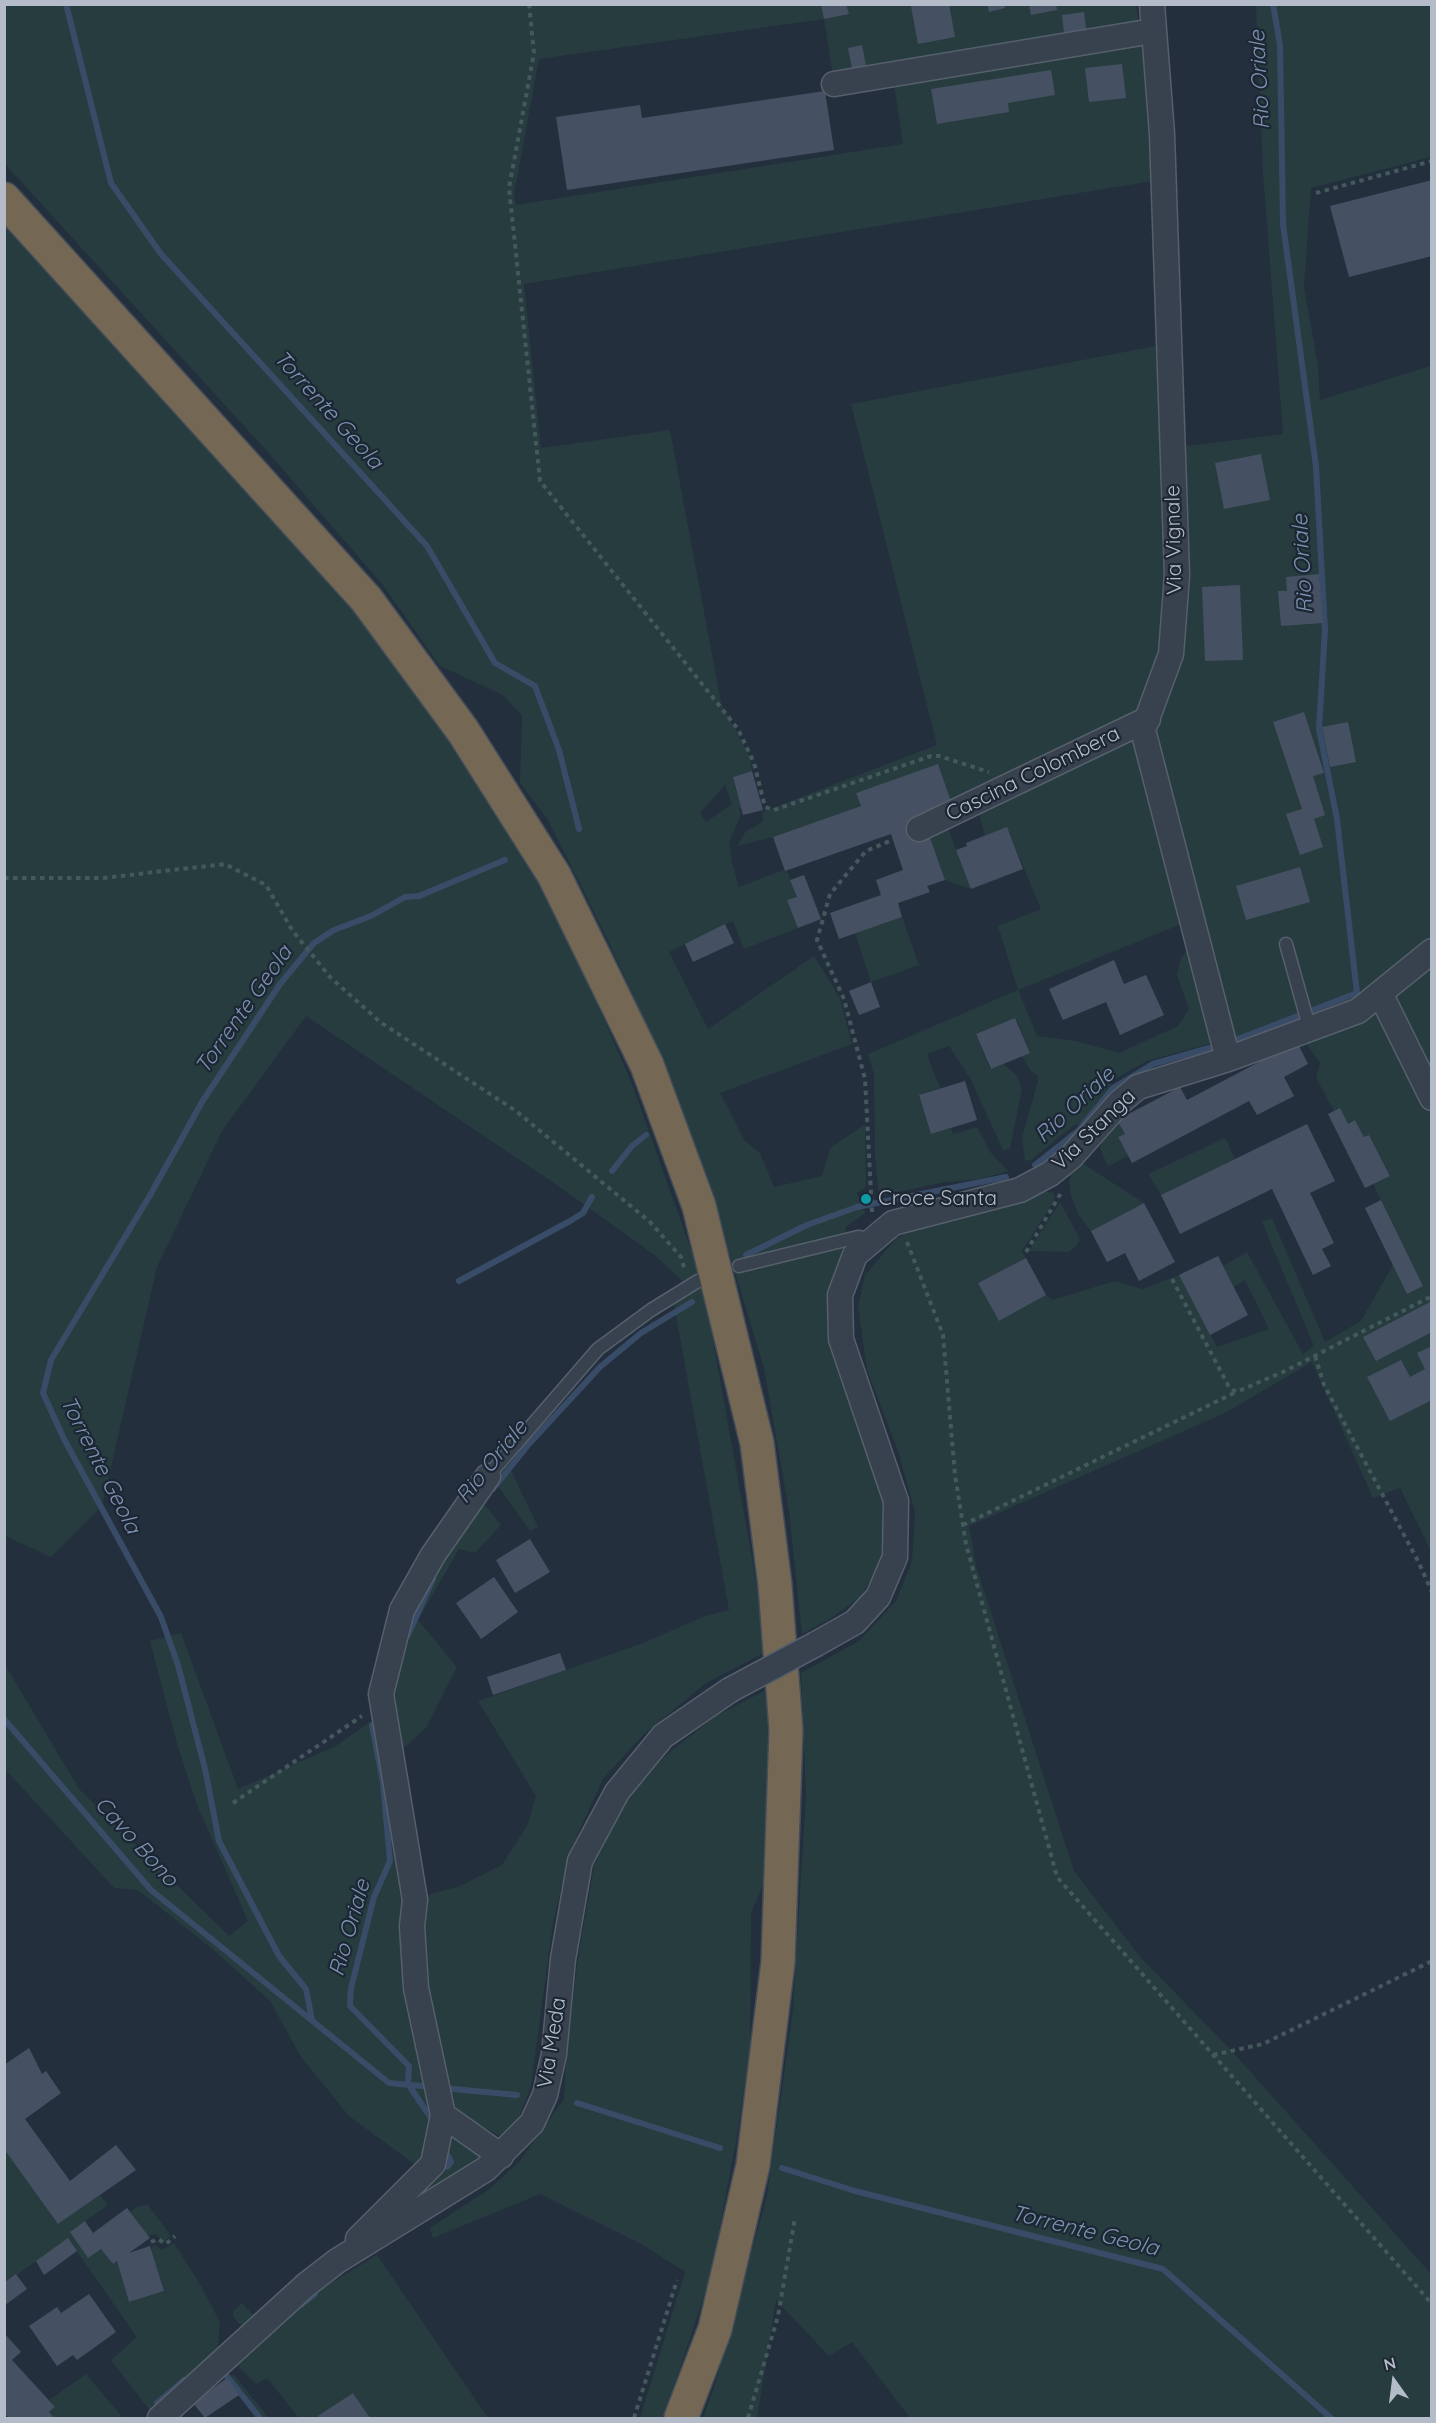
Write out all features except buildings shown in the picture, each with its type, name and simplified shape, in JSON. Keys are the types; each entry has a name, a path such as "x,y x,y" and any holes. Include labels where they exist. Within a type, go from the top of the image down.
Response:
{"highway":[{"path":"4,198 366,599 463,731 554,875 647,1065 699,1206 757,1443 775,1585 786,1730 778,1962 753,2165 715,2329 681,2418"}],"street":[{"name":"Via Vignale","path":"1152,4 1162,134 1177,575 1171,654 1143,730 1228,1059"},
{"path":"834,84 1153,31"},
{"name":"Cascina Colombera","path":"919,829 1148,719"},
{"name":"Via Stanga","path":"816,1644 855,1622 878,1597 895,1557 896,1501 841,1339 840,1295 855,1255 892,1223 1020,1190 1050,1174 1071,1157 1120,1101 1138,1087 1228,1059 1307,1020 1358,1011 1431,951"},
{"path":"1380,993 1431,1098"},
{"path":"337,2261 385,2210 434,2164 439,2096 416,1988 412,1926 415,1900 381,1694 402,1610 433,1555 488,1476"},
{"name":"Via Meda","path":"160,2418 306,2285 337,2261 486,2169 532,2123 545,2095 554,2054 563,1959 580,1861 617,1792 663,1736 730,1690 816,1644"},
{"path":"439,2096 501,2156"}],"lane":[{"path":"1286,944 1307,1020"},
{"path":"739,1266 858,1237 874,1239"},
{"path":"488,1476 598,1348 694,1283"}],"path":[{"path":"529,4 534,53 509,188 540,481 738,729 754,763 765,807 774,810 931,756 939,756 1018,782"},
{"path":"1316,193 1431,161"},
{"path":"863,1201 872,1203 865,1079 844,999 817,940 830,894 866,851 890,841"},
{"path":"4,878 103,878 225,864 266,885 291,930 330,977 381,1022 516,1111 650,1222 681,1257 694,1283"},
{"path":"1026,1252 1059,1198 1063,1186"},
{"path":"900,1221 943,1335 955,1475 963,1525 1056,1877 1431,2304"},
{"path":"1172,1279 1229,1387 1236,1392"},
{"path":"963,1525 1314,1356 1431,1296"},
{"path":"1314,1356 1324,1385 1419,1563 1431,1592"},
{"path":"232,1803 382,1702"},
{"path":"1213,2055 1263,2044 1431,1961"},
{"path":"748,2418 777,2316 795,2218"},
{"path":"151,2242 158,2240 164,2244 175,2236"},
{"path":"634,2418 677,2280"}],"green space":[{"path":"5,5 1136,5 1150,110 1153,181 524,284 541,448 670,430 721,703 750,757 752,771 733,777 741,815 729,842 732,863 739,887 786,869 797,897 798,928 744,949 733,921 669,952 708,1029 814,956 840,998 852,1044 720,1093 745,1141 760,1153 774,1187 822,1176 830,1148 865,1124 866,1187 857,1193 865,1213 846,1227 839,1268 828,1296 890,1504 888,1548 880,1567 859,1598 830,1619 802,1634 789,1511 764,1368 708,1183 659,1052 603,930 548,820 520,783 522,716 503,695 440,666 382,584 265,449 5,164","holes":["824,19 833,75 892,70 903,144 516,205 514,194 539,59","725,785 732,804 706,822 700,813"]},
{"path":"1256,5 1431,5 1431,157 1311,188 1304,287 1318,366 1320,400 1431,366 1431,940 1363,997 1242,1048 1231,1041 1150,733 1184,540 1186,446 1283,434 1263,173"},
{"path":"5,227 355,604 450,731 542,879 631,1081 699,1272 683,1282 657,1257 567,1192 306,1016 222,1131 157,1267 102,1506 51,1557 5,1536"},
{"path":"1156,346 1168,622 1140,715 952,803 938,765 856,793 861,806 773,837 737,846 746,831 763,822 762,812 937,745 851,404"},
{"path":"1133,732 1189,921 1018,990 998,926 1041,909 1007,828 985,836 977,807"},
{"path":"946,823 971,889 945,880 928,833"},
{"path":"902,917 919,965 871,982 855,933"},
{"path":"1193,944 1219,1041 1147,1061 1115,1079 1082,1123 1073,1126 1030,1161 1025,1160 1022,1138 1038,1081 1037,1075 1031,1071 1022,1056 1030,1052 1016,1018 976,1035 990,1069 1004,1064 1017,1076 1022,1088 1010,1149 1003,1150 970,1078 949,1046 927,1054 940,1088 919,1095 931,1134 951,1128 953,1134 977,1127 991,1153 1008,1171 980,1179 945,1182 879,1196 875,1155 874,1075 868,1054 1018,990 1037,1036 1076,1041 1119,1053 1178,1026 1189,1009 1177,975 1181,958"},
{"path":"1431,957 1431,1094 1386,1000"},
{"path":"1382,1003 1431,1102 1431,1551 1400,1488 1373,1498 1312,1362 1225,1413 969,1526 976,1566 1074,1871 1141,1958 1230,2049 1431,2274 1431,2418 910,2418 852,2342 829,2356 776,2300 757,2418 703,2418 715,2385 767,2196 793,2010 806,1794 801,1673 859,1641 896,1601 912,1561 915,1512 898,1451 867,1370 858,1306 865,1275 895,1240 910,1230 1044,1191 1054,1193 1054,1201 1022,1251 1026,1258 979,1283 999,1321 1046,1295 1052,1300 1115,1281 1142,1289 1179,1275 1217,1347 1269,1329 1245,1280 1234,1287 1223,1266 1247,1252 1303,1354 1314,1346 1262,1222 1272,1218 1325,1342 1361,1321 1393,1265 1407,1294 1423,1286 1373,1184 1390,1175 1369,1135 1364,1137 1355,1120 1348,1124 1334,1111 1316,1078 1320,1063 1303,1039"},
{"path":"1117,1120 1125,1134 1118,1138 1128,1156 1108,1166 1100,1149 1103,1133"},
{"path":"1225,1138 1235,1159 1161,1195 1148,1174"},
{"path":"1082,1163 1144,1203 1091,1231 1078,1214 1069,1182 1073,1166"},
{"path":"1060,1202 1080,1239 1078,1244 1069,1252 1029,1251"},
{"path":"700,1287 706,1301 760,1603 766,1652 706,1683 643,1735 603,1779 570,1851 553,1923 531,2086 518,2119 500,2136 448,2108 429,2153 414,2164 349,2116 301,2057 270,2001 216,1952 138,1890 114,1888 5,1769 4,1663 79,1789 229,1936 248,1921 197,1805 177,1744 150,1641 181,1633 238,1789 336,1746 381,1714 409,1618 480,1499 501,1525 475,1553 459,1549 418,1620 457,1667 426,1728 397,1754 420,1897 460,1886 502,1865 527,1826 536,1796 478,1701 643,1643 705,1616 729,1610 674,1304"},
{"path":"507,1462 538,1527 530,1531 493,1479"},
{"path":"770,1688 766,1878 751,1913 750,2049 736,2142 710,2278 679,2371 662,2418 640,2418 685,2272 645,2246 540,2194 433,2238 430,2228 488,2190 519,2162 564,2099 566,2059 578,1957 594,1866 626,1799 667,1754 716,1716"},
{"path":"443,2126 480,2156 479,2161 411,2198"},
{"path":"4,2149 58,2224 100,2195 108,2205 70,2232 101,2249 113,2264 117,2261 129,2302 164,2291 151,2250 154,2244 162,2250 174,2243 201,2286 220,2322 218,2346 221,2351 151,2412 111,2360 137,2337 68,2239 5,2283"},
{"path":"148,2205 171,2236 163,2242 156,2234 148,2236 130,2212 138,2206"},
{"path":"377,2255 488,2418 370,2418 353,2393 319,2416 320,2418 299,2418 267,2378 256,2384 238,2366 310,2296"},
{"path":"242,2303 257,2319 244,2330 233,2316 233,2311"},
{"path":"86,2374 123,2418 54,2418 49,2412 55,2407 49,2400"},
{"path":"233,2374 269,2418 257,2418 227,2378"}],"waterway":[{"name":"Torrente Geola","path":"66,4 111,183 161,254 427,546 495,663 535,686 559,750 579,829"},
{"name":"Rio Oriale","path":"1238,1039 1357,993 1337,819 1319,729 1325,630 1316,467 1283,224 1280,45 1273,4"},
{"name":"Torrente Geola","path":"312,2020 306,1989 279,1956 219,1841 205,1769 178,1665 161,1617 64,1439 43,1393 51,1360 149,1197 202,1102 280,984 314,943 334,930 371,916 405,897 419,896 505,860"},
{"name":"Rio Oriale","path":"1035,1165 1079,1130 1113,1088 1153,1064 1209,1048"},
{"path":"612,1171 632,1146 646,1135"},
{"name":"Rio Oriale","path":"746,1255 807,1225 857,1207 1006,1177"},
{"path":"459,1281 583,1213 592,1197"},
{"name":"Rio Oriale","path":"493,1489 529,1444 600,1367 641,1333 692,1302"},
{"name":"Rio Oriale","path":"408,1635 433,1579"},
{"name":"Cavo Bono","path":"4,1719 151,1890 389,2083 433,2087"},
{"name":"Rio Oriale","path":"372,1725 383,1783 390,1861 374,1897 351,1988 350,2006 409,2066 408,2084 431,2118"},
{"name":"Torrente Geola","path":"443,2088 517,2095"},
{"name":"Torrente Geola","path":"577,2103 720,2148"},
{"path":"444,2148 451,2162 447,2167"},
{"name":"Torrente Geola","path":"782,2168 855,2191 1163,2269 1331,2418"},
{"path":"301,2305 315,2294"},
{"path":"222,2370 260,2418"},
{"path":"157,2403 184,2380"}],"place":[{"name":"Croce Santa","path":"866,1199"}]}
